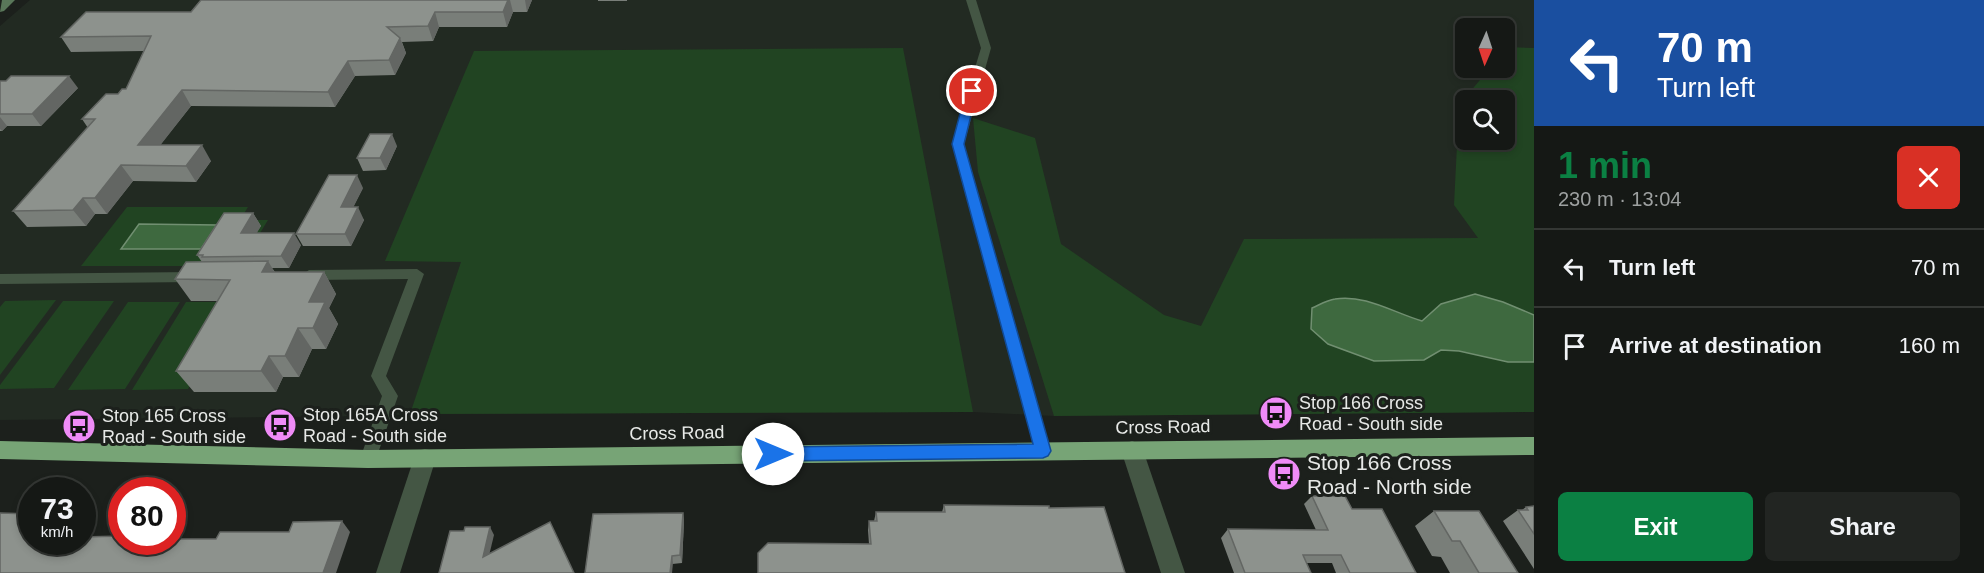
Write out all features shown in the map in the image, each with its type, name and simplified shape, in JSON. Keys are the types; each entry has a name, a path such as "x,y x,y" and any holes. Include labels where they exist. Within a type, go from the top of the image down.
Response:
{"highway":[{"name":"Cross Road","path":"0,450 368,459 1534,446"}],"main road":[{"path":"0,8 9,0"}],"street":[{"path":"1132,450 1173,573"},
{"path":"388,573 425,458"}],"lane":[{"path":"971,0 986,48 958,144 1043,451"},
{"path":"298,275 417,274 378,376 390,396 368,459"},
{"path":"0,279 203,277"}],"shaded area":[{"path":"30,0 1534,0 1534,412 1054,416 973,412 410,414 0,420 0,26"},
{"path":"1515,47 1534,48 1534,412 1054,416 978,172 973,118 1035,138 1061,244 1164,315 1201,326 1244,239 1478,238 1454,205 1457,150 1515,150 1515,90 1472,90 1482,78 1515,78"},
{"path":"903,48 973,412 410,414 461,262 385,261 474,51"},
{"path":"127,207 248,207 240,220 268,220 240,266 81,266"},
{"path":"139,224 217,225 201,249 121,249"},
{"path":"1475,294 1503,302 1534,315 1534,362 1508,362 1459,351 1441,350 1424,360 1374,361 1328,344 1311,329 1312,308 1326,301 1357,299 1422,321 1441,304"},
{"path":"56,300 0,375 0,307 5,301"},
{"path":"63,301 114,301 54,388 0,389 0,385"},
{"path":"128,302 180,302 125,389 68,390"},
{"path":"186,302 237,302 188,389 132,390"}],"building":[{"path":"201,0 508,0 503,12 435,12 428,26 387,27 400,38 389,60 348,61 328,92 182,90 138,145 202,145 186,166 121,165 95,198 83,198 73,210 13,211 95,119 82,119 106,94 118,94 122,89 126,89 151,36 61,37 86,12 191,12"},
{"path":"11,76 69,76 32,114 0,114 0,81 6,81"},
{"path":"370,134 392,134 380,158 357,158"},
{"path":"329,175 357,175 341,207 358,207 345,234 296,234"},
{"path":"224,213 253,213 241,233 294,233 281,256 202,257 203,255 197,255"},
{"path":"268,261 262,272 324,272 309,302 325,302 313,328 298,328 285,356 269,356 261,371 176,371 230,280 175,279 186,262"},
{"path":"1312,496 1345,496 1352,509 1382,509 1416,573 1350,573 1341,555 1303,555 1311,573 1245,573 1228,529 1328,530"},
{"path":"944,505 1104,507 1125,573 758,573 758,553 768,543 871,544 869,521 877,521 876,512 945,512"},
{"path":"1534,506 1534,534 1518,510 1528,510 1526,507"},
{"path":"1434,511 1479,511 1518,573 1479,573 1460,541 1452,541"},
{"path":"0,513 18,514 18,555 96,555 96,537 108,536 108,555 186,555 186,539 216,539 220,532 289,532 293,522 342,521 323,573 0,573"},
{"path":"683,513 680,555 672,556 670,573 585,573 593,514"},
{"path":"550,522 574,573 439,573 450,531 464,531 465,527 490,527 483,557"}],"place":[{"name":"Stop 166 Cross Road - South side","path":"1276,413"},
{"name":"Stop 165A Cross Road - South side","path":"280,425"},
{"name":"Stop 165 Cross Road - South side","path":"79,426"},
{"name":"Stop 166 Cross Road - North side","path":"1284,474"}],"route":[{"path":"773,454 1043,451 958,144 972,91"}]}
